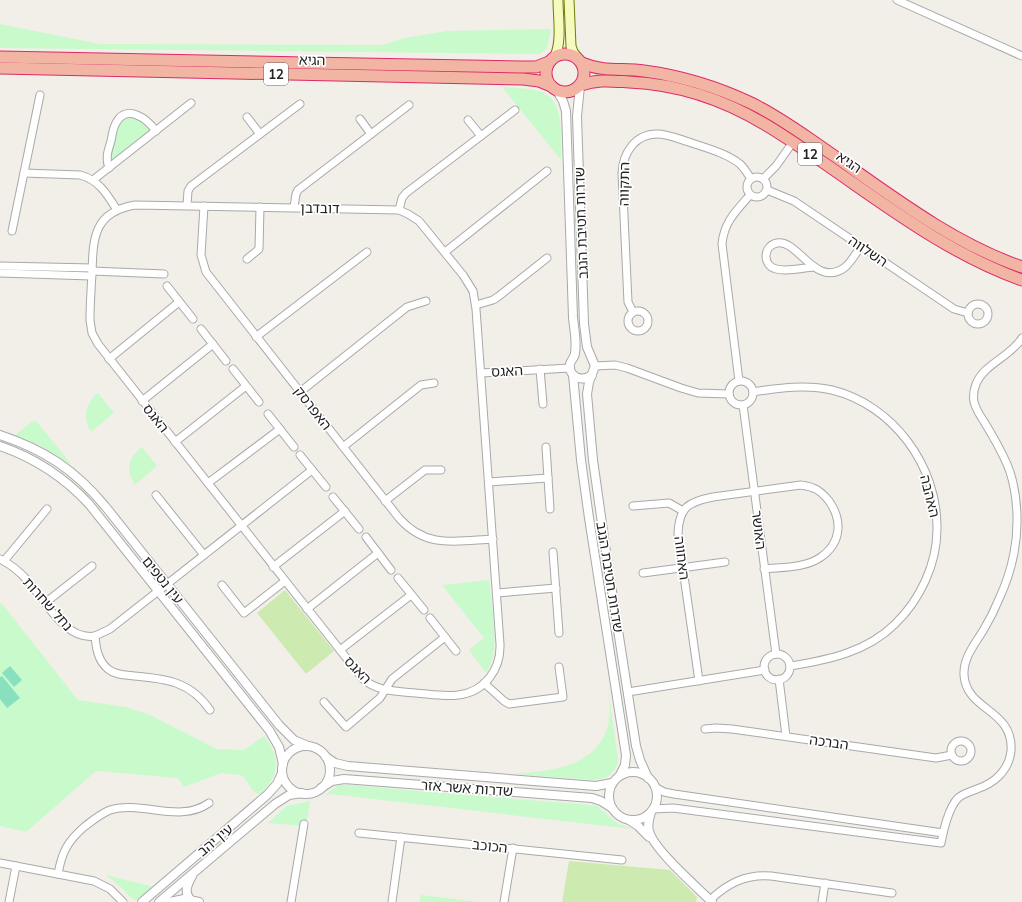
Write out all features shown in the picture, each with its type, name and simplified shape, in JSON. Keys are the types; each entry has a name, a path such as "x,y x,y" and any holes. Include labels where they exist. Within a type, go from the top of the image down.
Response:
{"highway":[{"name":"12","path":"552,59 566,54 579,60"},
{"name":"הגיא","path":"2,57 519,68 536,67 552,59"},
{"path":"552,59 546,68 546,76 554,88"},
{"path":"579,60 585,74 580,85"},
{"name":"הגיא","path":"579,60 595,68 642,71 689,80 714,87 752,104 790,126 938,227 982,251 1022,267"},
{"name":"הגיא","path":"2,69 523,79 539,82 554,88"},
{"name":"הגיא","path":"580,85 601,80 641,82 686,91 710,98 747,114 766,124 932,237 976,262 1022,280"},
{"name":"12","path":"554,88 568,92 575,90 580,85"}],"main road":[{"path":"552,59 558,49 558,0"},
{"path":"569,0 571,48 579,60"}],"street":[{"path":"897,0 1022,56"},
{"name":"שדרות חטיבת הנגב","path":"580,85 578,116 584,326 586,344 593,362"},
{"name":"שדרות חטיבת הנגב","path":"554,88 563,101 566,111 573,317 576,351 573,359"},
{"path":"12,231 40,95"},
{"path":"93,180 191,103"},
{"path":"187,205 188,192 191,186 300,104"},
{"path":"294,207 298,190 409,105"},
{"path":"399,210 402,198 406,193 515,110"},
{"path":"109,168 106,158 114,129 120,118 129,114 138,115 148,122 156,131"},
{"path":"247,117 260,134"},
{"path":"360,119 371,134"},
{"path":"468,120 481,136"},
{"name":"התקווה","path":"633,312 628,302 622,165 625,154 635,142 648,135 657,134 677,138 710,149 729,158 743,168 751,179"},
{"path":"763,179 776,166 793,142"},
{"path":"445,252 547,171"},
{"path":"24,173 80,175 93,180 103,189 117,210"},
{"path":"755,177 763,179 767,185 767,190 762,196 759,197 750,195 747,185 751,179 755,177"},
{"name":"השלווה","path":"767,190 794,201 954,309 968,313"},
{"path":"740,381 722,244 723,233 728,222 750,195"},
{"name":"דובדבן","path":"92,272 92,248 95,233 103,221 117,210 135,204 399,210 419,221 445,252 473,291 476,305 481,373"},
{"name":"האפרסק","path":"204,206 200,252 204,269 385,501 407,527 416,534 441,541 493,539"},
{"path":"247,259 259,249 260,207"},
{"path":"813,267 784,270 775,269 768,263 766,252 771,245 780,242 784,243 813,267 828,272 844,268 861,246"},
{"path":"256,337 367,252"},
{"path":"476,305 493,300 547,258"},
{"path":"0,266 92,272 164,274"},
{"path":"0,273 92,272"},
{"name":"האגס","path":"92,272 90,316 91,329 95,340 363,679 373,686 385,690 449,696 459,695 475,690 484,684 493,674 497,667 500,652 481,373 540,369 572,371"},
{"path":"167,286 193,319"},
{"path":"300,392 407,306 426,301"},
{"path":"109,359 179,302"},
{"path":"201,329 226,361"},
{"path":"627,819 634,820 641,818 652,810 681,808 941,843 952,808 957,800 963,794 987,785 997,779 1006,768 1009,760 1011,750 1009,736 1004,725 995,715 971,696 966,686 964,670 968,655 984,629 1005,585 1014,551 1016,529 1014,493 1009,471 999,447 977,409 973,398 978,379 991,366 1012,350 1022,338"},
{"path":"142,401 213,344"},
{"path":"593,362 592,375 587,378 581,379 572,371 573,359 578,355 584,355 593,362 626,368 698,393 729,394"},
{"path":"233,369 259,402"},
{"path":"540,369 543,404"},
{"name":"שדרות חטיבת הנגב","path":"572,371 581,460 589,518 626,755 625,765 620,775"},
{"name":"שדרות חטיבת הנגב","path":"592,375 588,385 587,394 593,460 638,753 643,769 648,778"},
{"path":"740,381 748,383 752,386 753,392 751,400 743,405 734,402 729,394 731,386 740,381"},
{"path":"343,447 421,385 434,383"},
{"path":"175,442 246,386"},
{"name":"האהבה","path":"753,392 781,388 813,387 832,390 873,408 894,424 918,457 927,476 936,512 937,530 935,548 930,569 911,606 894,624 864,646 846,654 822,661 790,666"},
{"name":"האושר","path":"743,405 776,654"},
{"path":"268,414 294,447"},
{"path":"208,483 280,429"},
{"name":"עין נטפים","path":"0,435 39,450 62,464 95,494 282,729 294,740 308,746"},
{"name":"עין נטפים","path":"0,446 38,463 69,484 89,504 269,730 279,747 283,768"},
{"path":"546,447 550,509"},
{"path":"300,455 326,487"},
{"path":"210,710 192,690 175,682 163,679 121,675 111,671 104,665 99,657 95,636 110,629 312,470"},
{"path":"385,501 425,470 442,470"},
{"path":"489,482 548,478"},
{"path":"633,506 669,503 683,511 689,505 698,500 801,485 813,488 824,495 835,510 838,520 837,536 833,545 814,562 764,569"},
{"path":"156,495 204,555"},
{"path":"333,497 359,529"},
{"path":"2,560 47,509"},
{"path":"273,567 345,511"},
{"name":"האחווה","path":"683,511 678,521 678,534 699,681"},
{"path":"366,537 391,570"},
{"path":"553,552 559,633"},
{"path":"307,609 378,553"},
{"name":"נחל שחרות","path":"2,560 21,574 63,625 71,632 80,636 95,636"},
{"path":"642,573 725,562"},
{"path":"45,602 92,566"},
{"path":"398,578 424,610"},
{"path":"222,584 244,613 285,581"},
{"path":"497,593 556,588"},
{"path":"340,650 411,595"},
{"path":"430,618 456,651"},
{"path":"324,702 346,727 380,698 392,679 445,637"},
{"path":"776,654 785,657 790,666 788,674 779,680 770,677 765,670 767,660 776,654"},
{"path":"484,684 509,704 563,697 559,667"},
{"path":"628,692 765,670"},
{"path":"779,680 786,736"},
{"name":"הברכה","path":"705,729 732,729 936,758 952,755"},
{"path":"301,746 308,746 318,749 326,757 330,772 326,782 321,788 311,793 302,793 293,790 288,785 284,778 283,768 288,754 294,749 301,746"},
{"name":"שדרות אשר אזר","path":"326,757 335,763 348,766 596,786 612,783"},
{"name":"עין יהב","path":"142,902 267,795 277,784 283,768"},
{"path":"892,893 756,875 742,878 731,884 711,901 637,825 620,816 612,808 608,798 609,790 612,783 620,775 627,772 635,772 648,778 655,787 664,792 674,794 943,833"},
{"name":"שדרות אשר אזר","path":"321,788 334,780 347,779 592,798 601,801 612,808"},
{"path":"655,787 656,798 648,820 648,829 657,845"},
{"name":"עין יהב","path":"159,902 278,801 289,795 302,793"},
{"path":"58,874 63,853 69,842 93,820 104,813 117,808 184,812 197,809 209,803"},
{"path":"292,901 304,824"},
{"name":"הכוכב","path":"358,832 622,860"},
{"path":"392,902 401,837"},
{"path":"504,902 513,848"},
{"path":"0,863 86,879 102,884 113,891 123,902"},
{"path":"9,902 16,866"},
{"path":"194,872 186,888 188,896 195,901"},
{"path":"822,902 825,883"},
{"path":"170,902 180,900 195,901"}],"green space":[{"path":"0,24 100,44 382,45 405,38 447,31 551,29 547,48 540,54 0,48"},
{"path":"502,87 522,88 542,92 550,97 555,104 560,122 561,160"},
{"path":"132,118 139,120 150,131 112,161 112,148 119,126 126,119"},
{"path":"98,393 114,413 91,432 86,421 86,411 90,402"},
{"path":"33,421 37,422 72,465 39,445 15,435"},
{"path":"142,447 157,466 135,485 129,469 131,460 137,451"},
{"path":"489,580 495,641 491,664 486,673 469,650 484,638 442,585"},
{"path":"285,590 334,651 306,674 257,613"},
{"path":"0,603 78,700 126,707 148,714 217,749 244,750 264,736 270,744 275,759 276,766 271,781 259,794 253,791 244,777 239,775 221,773 184,787 178,778 96,771 26,832 0,826"},
{"path":"10,666 22,680 14,687 2,673"},
{"path":"2,676 20,698 7,708 0,699 0,677"},
{"path":"608,688 618,759 613,772 610,775 593,780 513,774 556,769 583,759 594,750 602,739 608,725 610,711"},
{"path":"339,785 597,806 617,823 632,829 330,794 325,796"},
{"path":"310,801 306,826 268,823 287,806"},
{"path":"569,861 670,870 697,897 696,902 562,902"},
{"path":"106,875 154,887 135,900"},
{"path":"421,895 480,902 419,902"}]}
